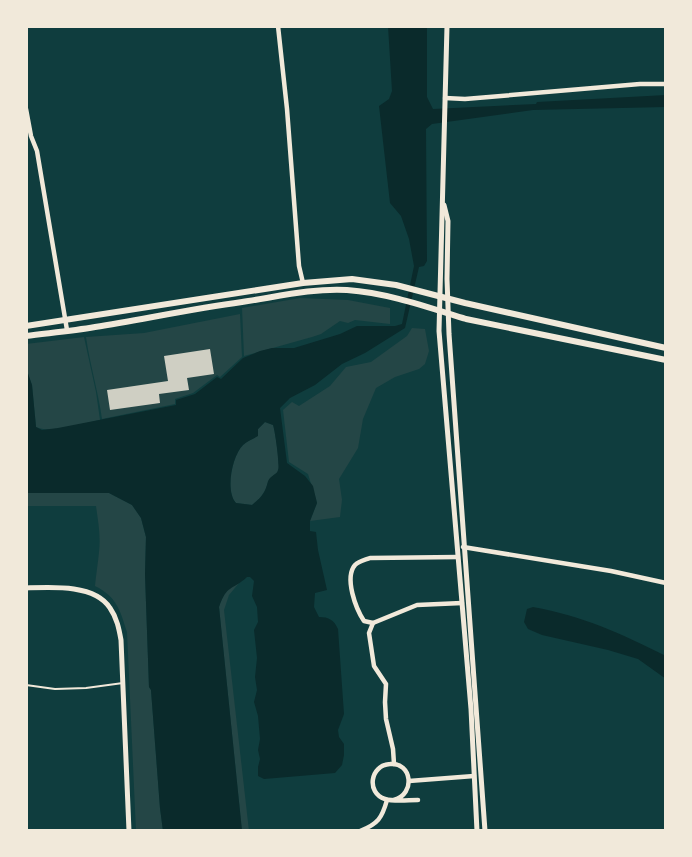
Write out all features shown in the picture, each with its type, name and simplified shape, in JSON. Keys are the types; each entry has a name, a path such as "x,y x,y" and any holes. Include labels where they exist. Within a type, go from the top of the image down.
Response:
{"main road":[{"path":"26,326 303,283 352,279 396,285 666,348"},
{"path":"26,336 92,328 319,290 363,292 425,305 449,314 666,360"}],"street":[{"path":"278,26 299,266 303,283"},
{"path":"447,26 439,311 477,709 485,831"},
{"path":"445,100 640,84 666,85"},
{"path":"26,109 37,151 67,330"},
{"path":"443,202 448,221 448,298 463,517 458,556 477,831"},
{"path":"461,546 666,583"},
{"path":"458,556 370,558 357,563 351,570 350,585 359,613 364,621 373,623 416,605 461,603"},
{"path":"26,588 63,587 99,597 110,606 121,640 129,831"},
{"path":"373,623 369,633 374,666 386,684 386,719 394,764"},
{"path":"390,800 401,798 409,781 404,770 394,764 381,766 373,775 373,788 382,798 390,800 418,800"},
{"path":"409,781 475,776"},
{"path":"360,831 376,823 390,800"}],"lane":[{"path":"26,685 55,689 123,683"}],"shaded area":[{"path":"388,26 427,26 427,97 433,109 666,95 666,107 533,110 432,124 426,129 427,261 424,266 419,267 405,328 342,364 315,385 290,398 280,408 287,463 305,476 313,486 317,503 310,521 310,531 316,532 327,590 315,593 314,607 319,617 331,620 338,629 344,714 338,730 344,744 342,765 335,773 264,779 258,776 260,739 254,702 257,690 257,658 254,630 258,622 257,607 252,596 254,581 247,577 227,591 219,607 242,831 163,831 149,687 146,537 141,518 132,505 109,493 26,493 26,368 32,385 36,427 42,430 176,405 176,400 195,394 217,377 221,379 243,358 260,351 294,348 357,326 402,324 414,266 401,216 390,203 379,106 389,99 392,91","holes":["265,422 273,425 278,471 269,479 262,496 252,505 236,503 230,482 239,450 258,436 258,429"]},
{"path":"300,298 348,300 390,308 390,324 340,321 321,334 244,356 242,308"},
{"path":"240,314 242,357 220,377 217,375 193,393 175,399 175,404 102,419 86,337 144,333"},
{"path":"412,328 425,329 429,351 425,364 376,388 363,419 358,448 339,479 342,500 340,517 310,521 317,503 308,474 289,462 283,410 292,402 299,406 330,386 346,367 371,362 407,336"},
{"path":"84,337 100,420 58,429 36,427 32,385 26,368 26,344"},
{"path":"265,422 274,428 279,470 269,481 262,496 252,505 236,503 230,482 236,457 243,445 257,436 258,429"},
{"path":"26,493 109,493 132,505 141,518 146,537 149,687 163,831 136,831 127,632 113,600 95,586 100,540 96,506 26,506"},
{"path":"239,583 229,595 224,610 249,831 242,831 219,607 226,592"},
{"path":"533,607 601,626 666,656 666,679 638,659 542,635 528,629 524,622 527,609"}],"building":[{"path":"210,349 214,374 187,378 189,390 159,394 160,403 110,410 107,390 168,381 164,356"}]}
